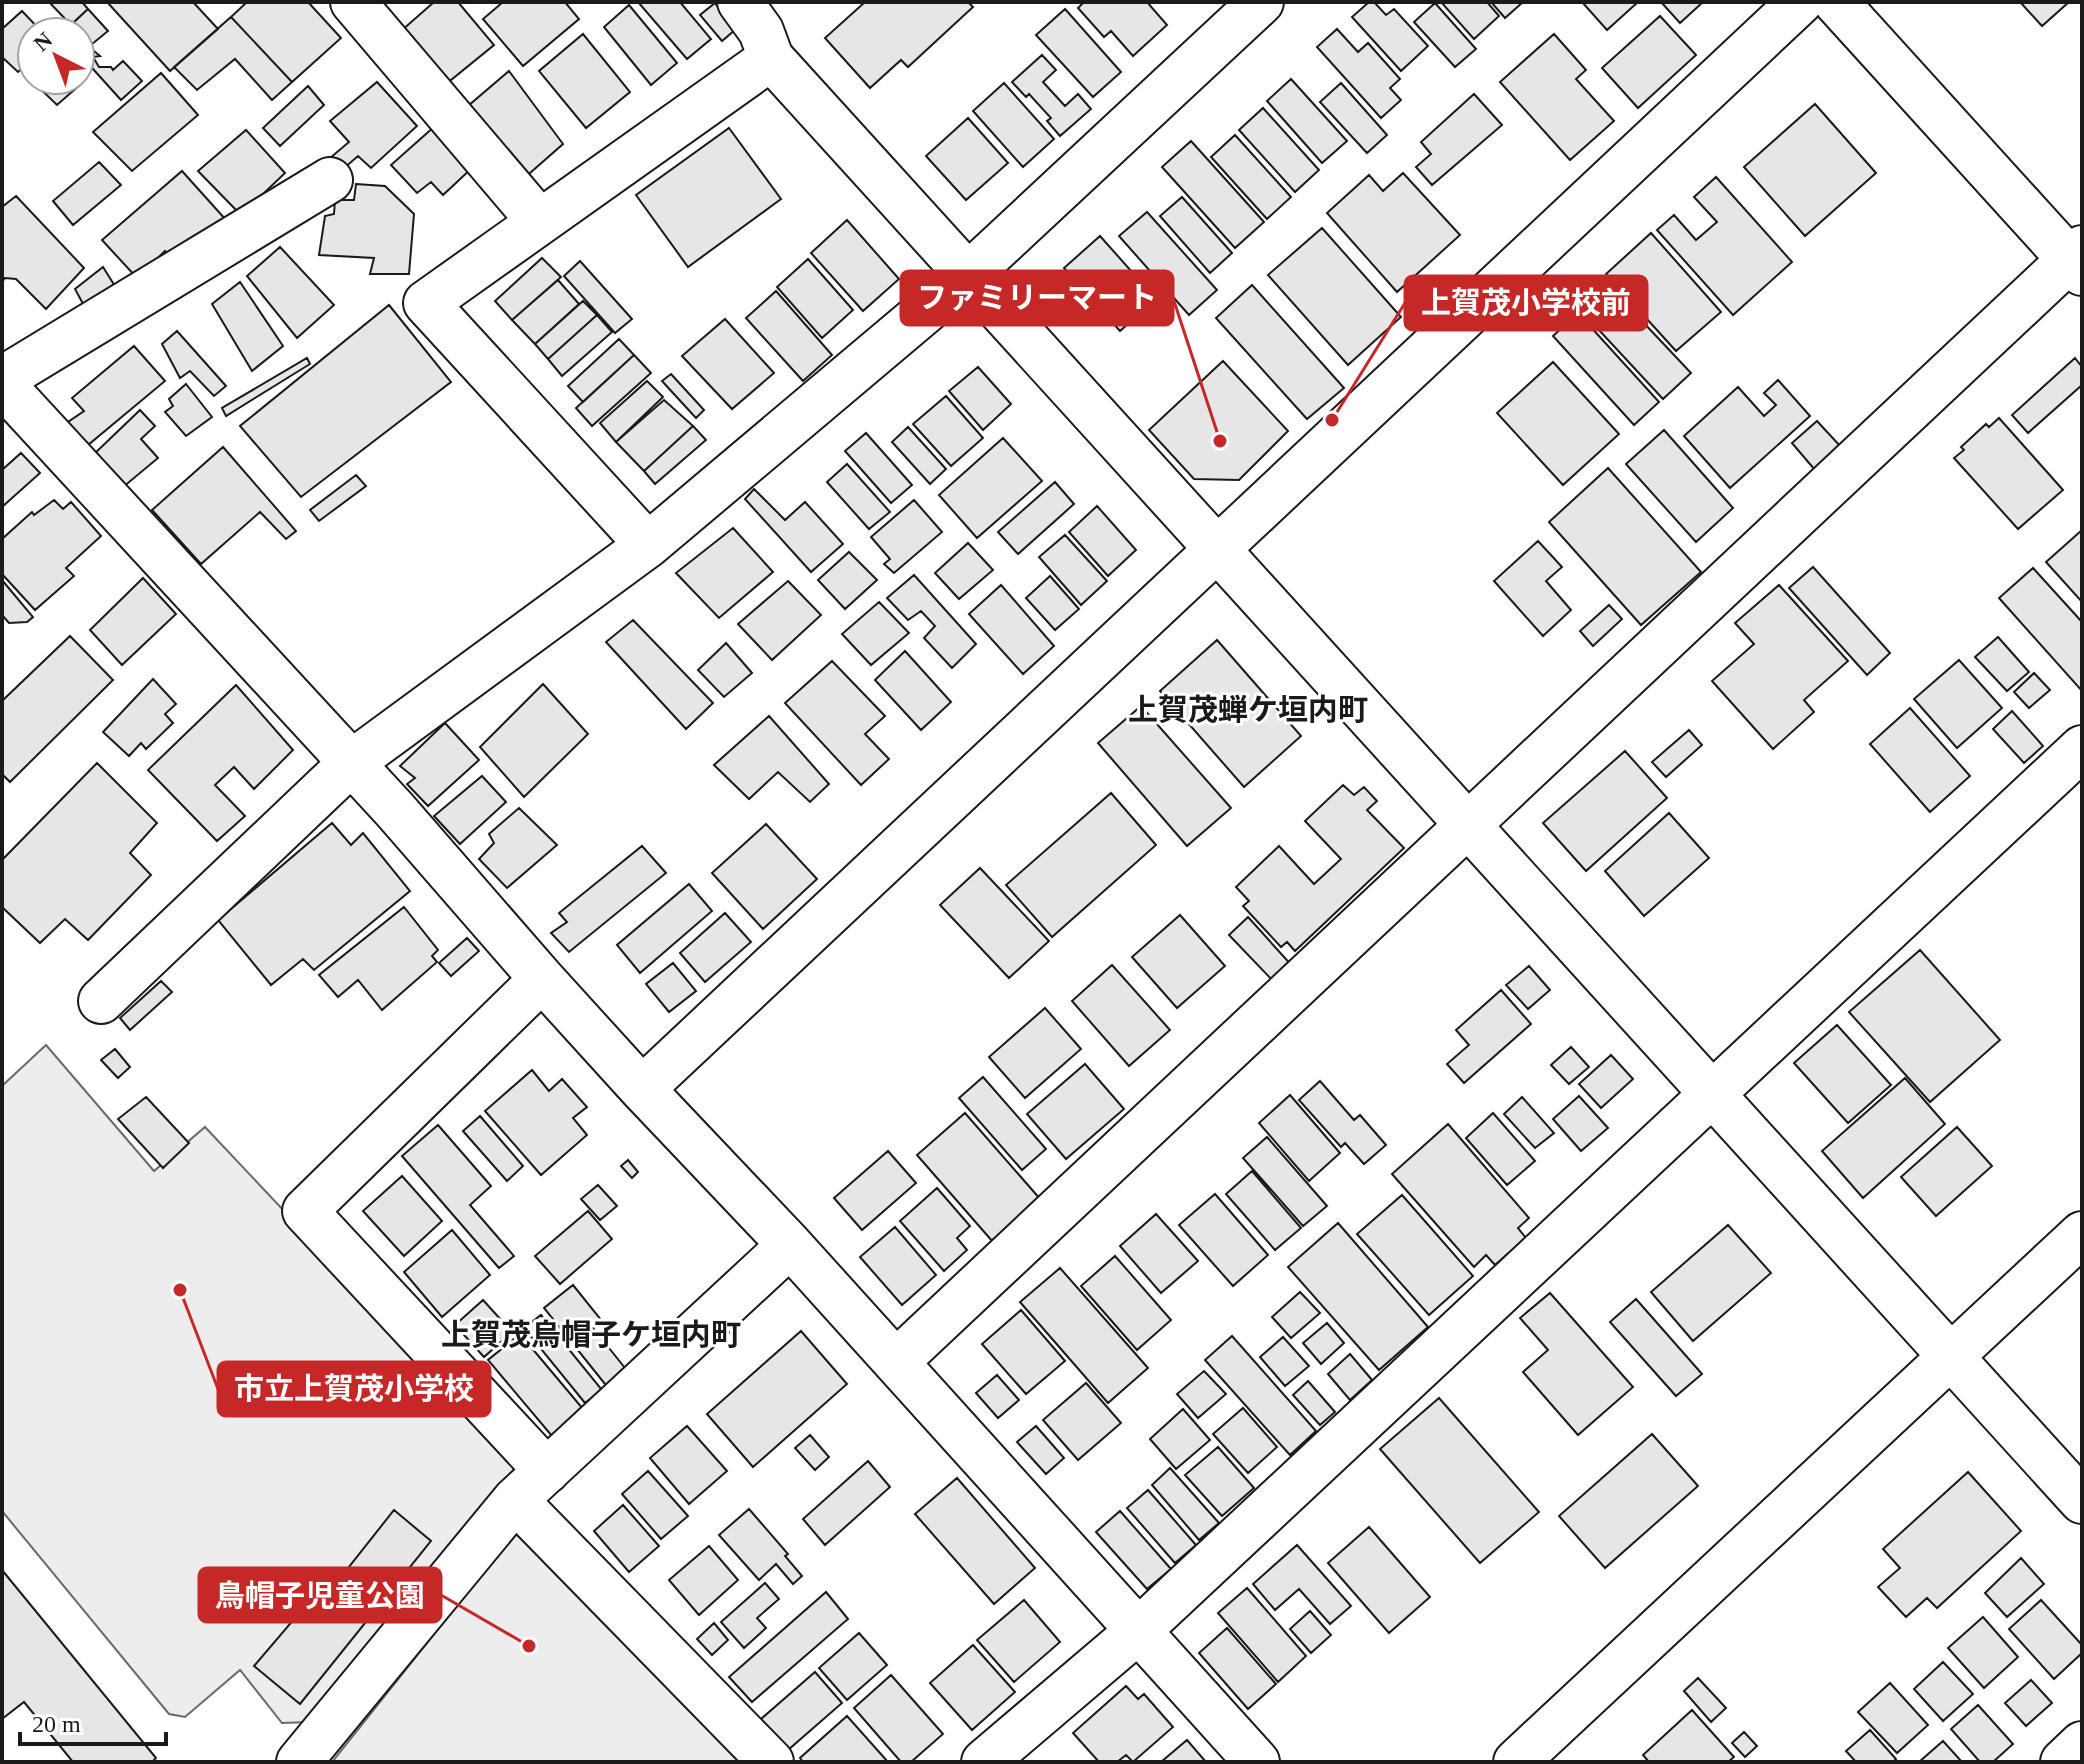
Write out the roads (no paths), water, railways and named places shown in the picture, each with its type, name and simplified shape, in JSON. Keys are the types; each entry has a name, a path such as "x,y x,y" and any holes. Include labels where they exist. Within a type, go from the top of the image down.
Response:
{"street":[{"path":"353,2 540,222"},
{"path":"740,2 761,31 771,58 2082,1501"},
{"path":"101,1001 351,763 648,545 967,276 1261,2"},
{"path":"642,1089 1800,2"},
{"path":"896,1362 2078,260 1836,2"},
{"path":"648,545 426,303 771,58"},
{"path":"330,180 2,381 351,763 542,979 790,1245 1257,1762"},
{"path":"984,1762 1138,1631 2082,748"},
{"path":"542,979 305,1211 547,1471"},
{"path":"1516,1762 2082,1234"},
{"path":"301,1762 515,1500 790,1245"},
{"path":"515,1500 771,1762"},
{"path":"2063,1762 2082,1744"}],"place":[{"name":"上賀茂小学校前","path":"1332,420"},
{"name":"ファミリーマート","path":"1220,441"},
{"name":"市立上賀茂小学校","path":"180,1290"},
{"name":"鳥帽子児童公園","path":"529,1646"}],"district":[{"name":"上賀茂蝉ケ垣内町","path":"1248,710"},
{"name":"上賀茂烏帽子ケ垣内町","path":"591,1335"}]}
